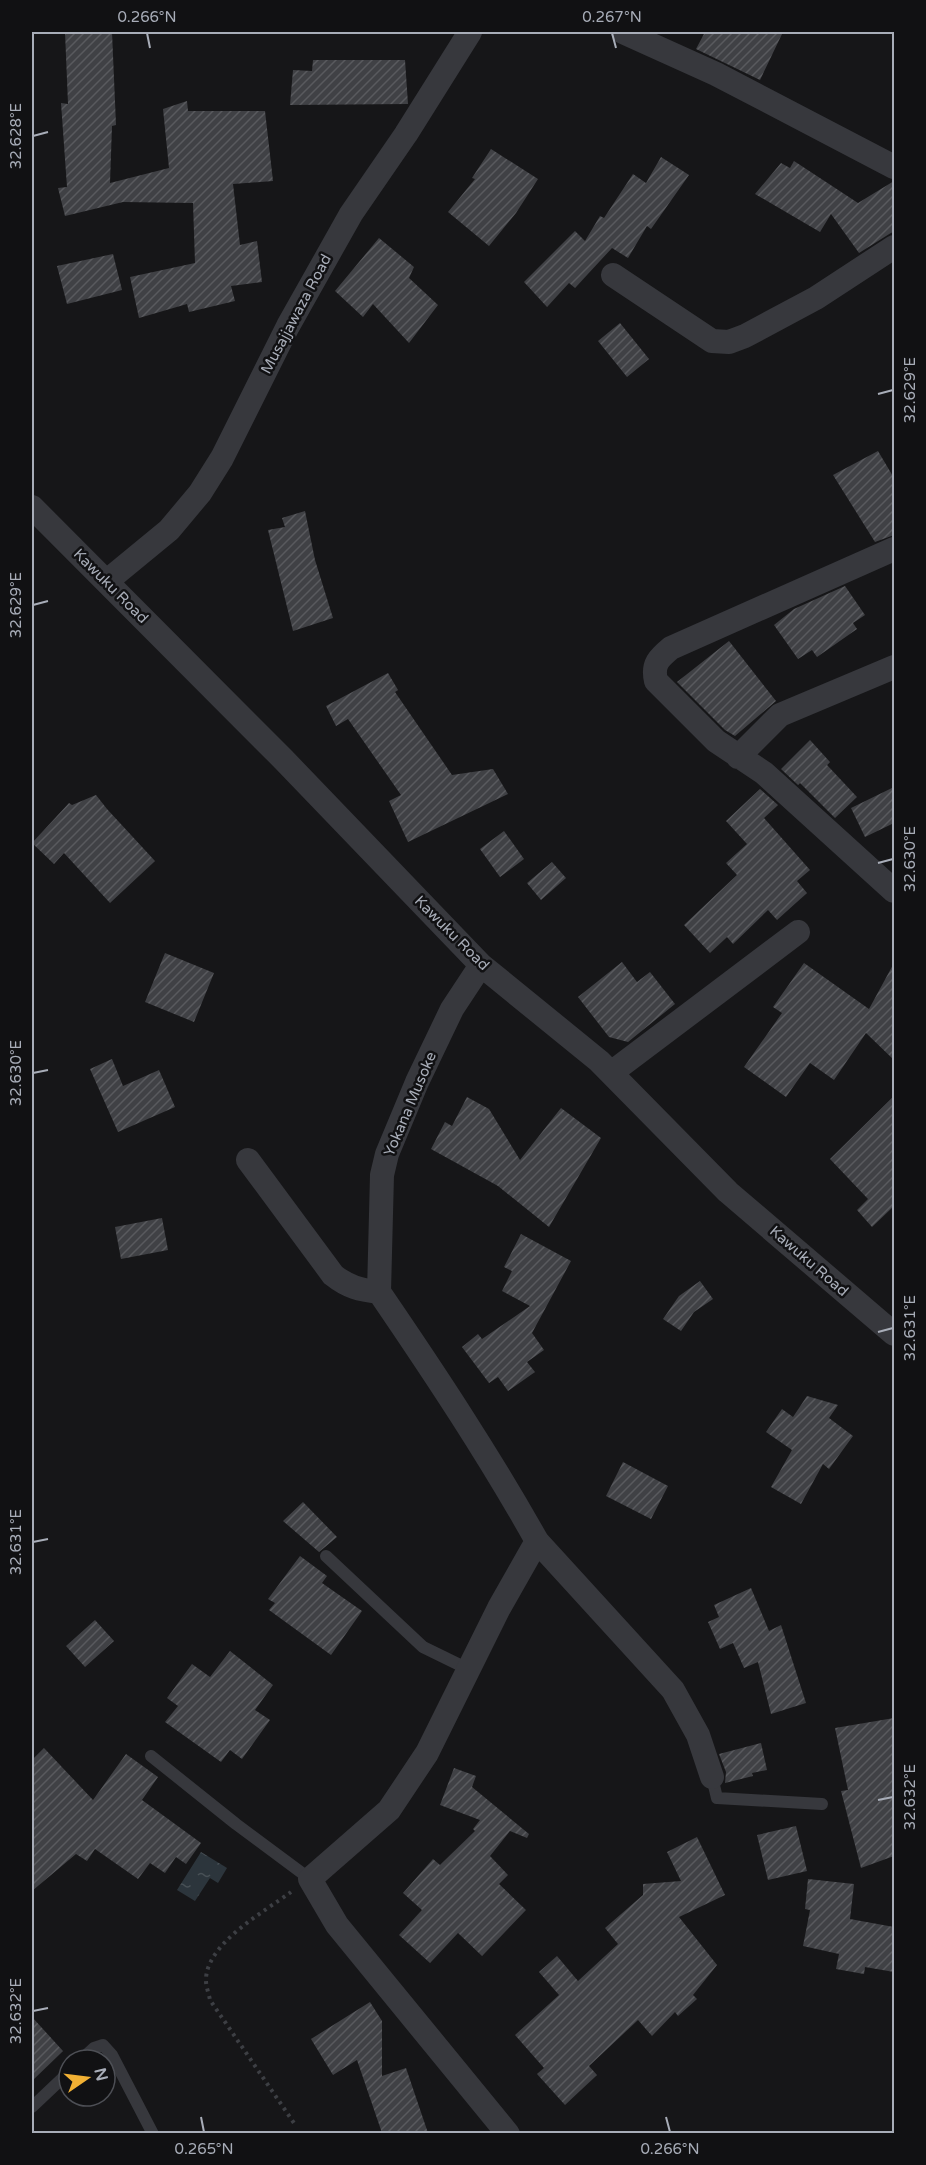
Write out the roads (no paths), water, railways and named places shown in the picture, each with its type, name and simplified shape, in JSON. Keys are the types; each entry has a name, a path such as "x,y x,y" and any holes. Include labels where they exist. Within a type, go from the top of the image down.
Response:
{"street":[{"name":"Musajjawaza Road","path":"107,581 169,530 200,493 222,458 288,326 351,214 406,134 470,32"},
{"path":"623,32 716,74 894,167"},
{"path":"613,275 712,341 729,342 745,336 816,298 894,247"},
{"name":"Kawuku Road","path":"32,507 284,759 481,965 600,1061 728,1192 894,1335"},
{"path":"894,549 671,648 656,661 654,671 656,681 702,728 738,757 764,773 894,891"},
{"path":"738,757 780,715 894,667"},
{"path":"611,1073 798,932"},
{"name":"Yokana Musoke","path":"379,1292 382,1175 387,1154 417,1082 452,1009 481,965"},
{"path":"248,1160 333,1275 346,1285 359,1290 379,1292 469,1426 537,1541 673,1690 698,1735 712,1777"},
{"path":"508,2133 338,1924 310,1878 357,1840 389,1810 427,1753 499,1608 537,1541"}],"lane":[{"path":"326,1556 423,1647 468,1669"},
{"path":"152,1756 236,1824 310,1878"},
{"path":"712,1777 717,1798 822,1804"},
{"path":"117,2065 153,2133"},
{"path":"32,2107 57,2083"}],"water":[{"path":"201,1852 227,1868 218,1883 210,1878 195,1901 177,1890"}]}
